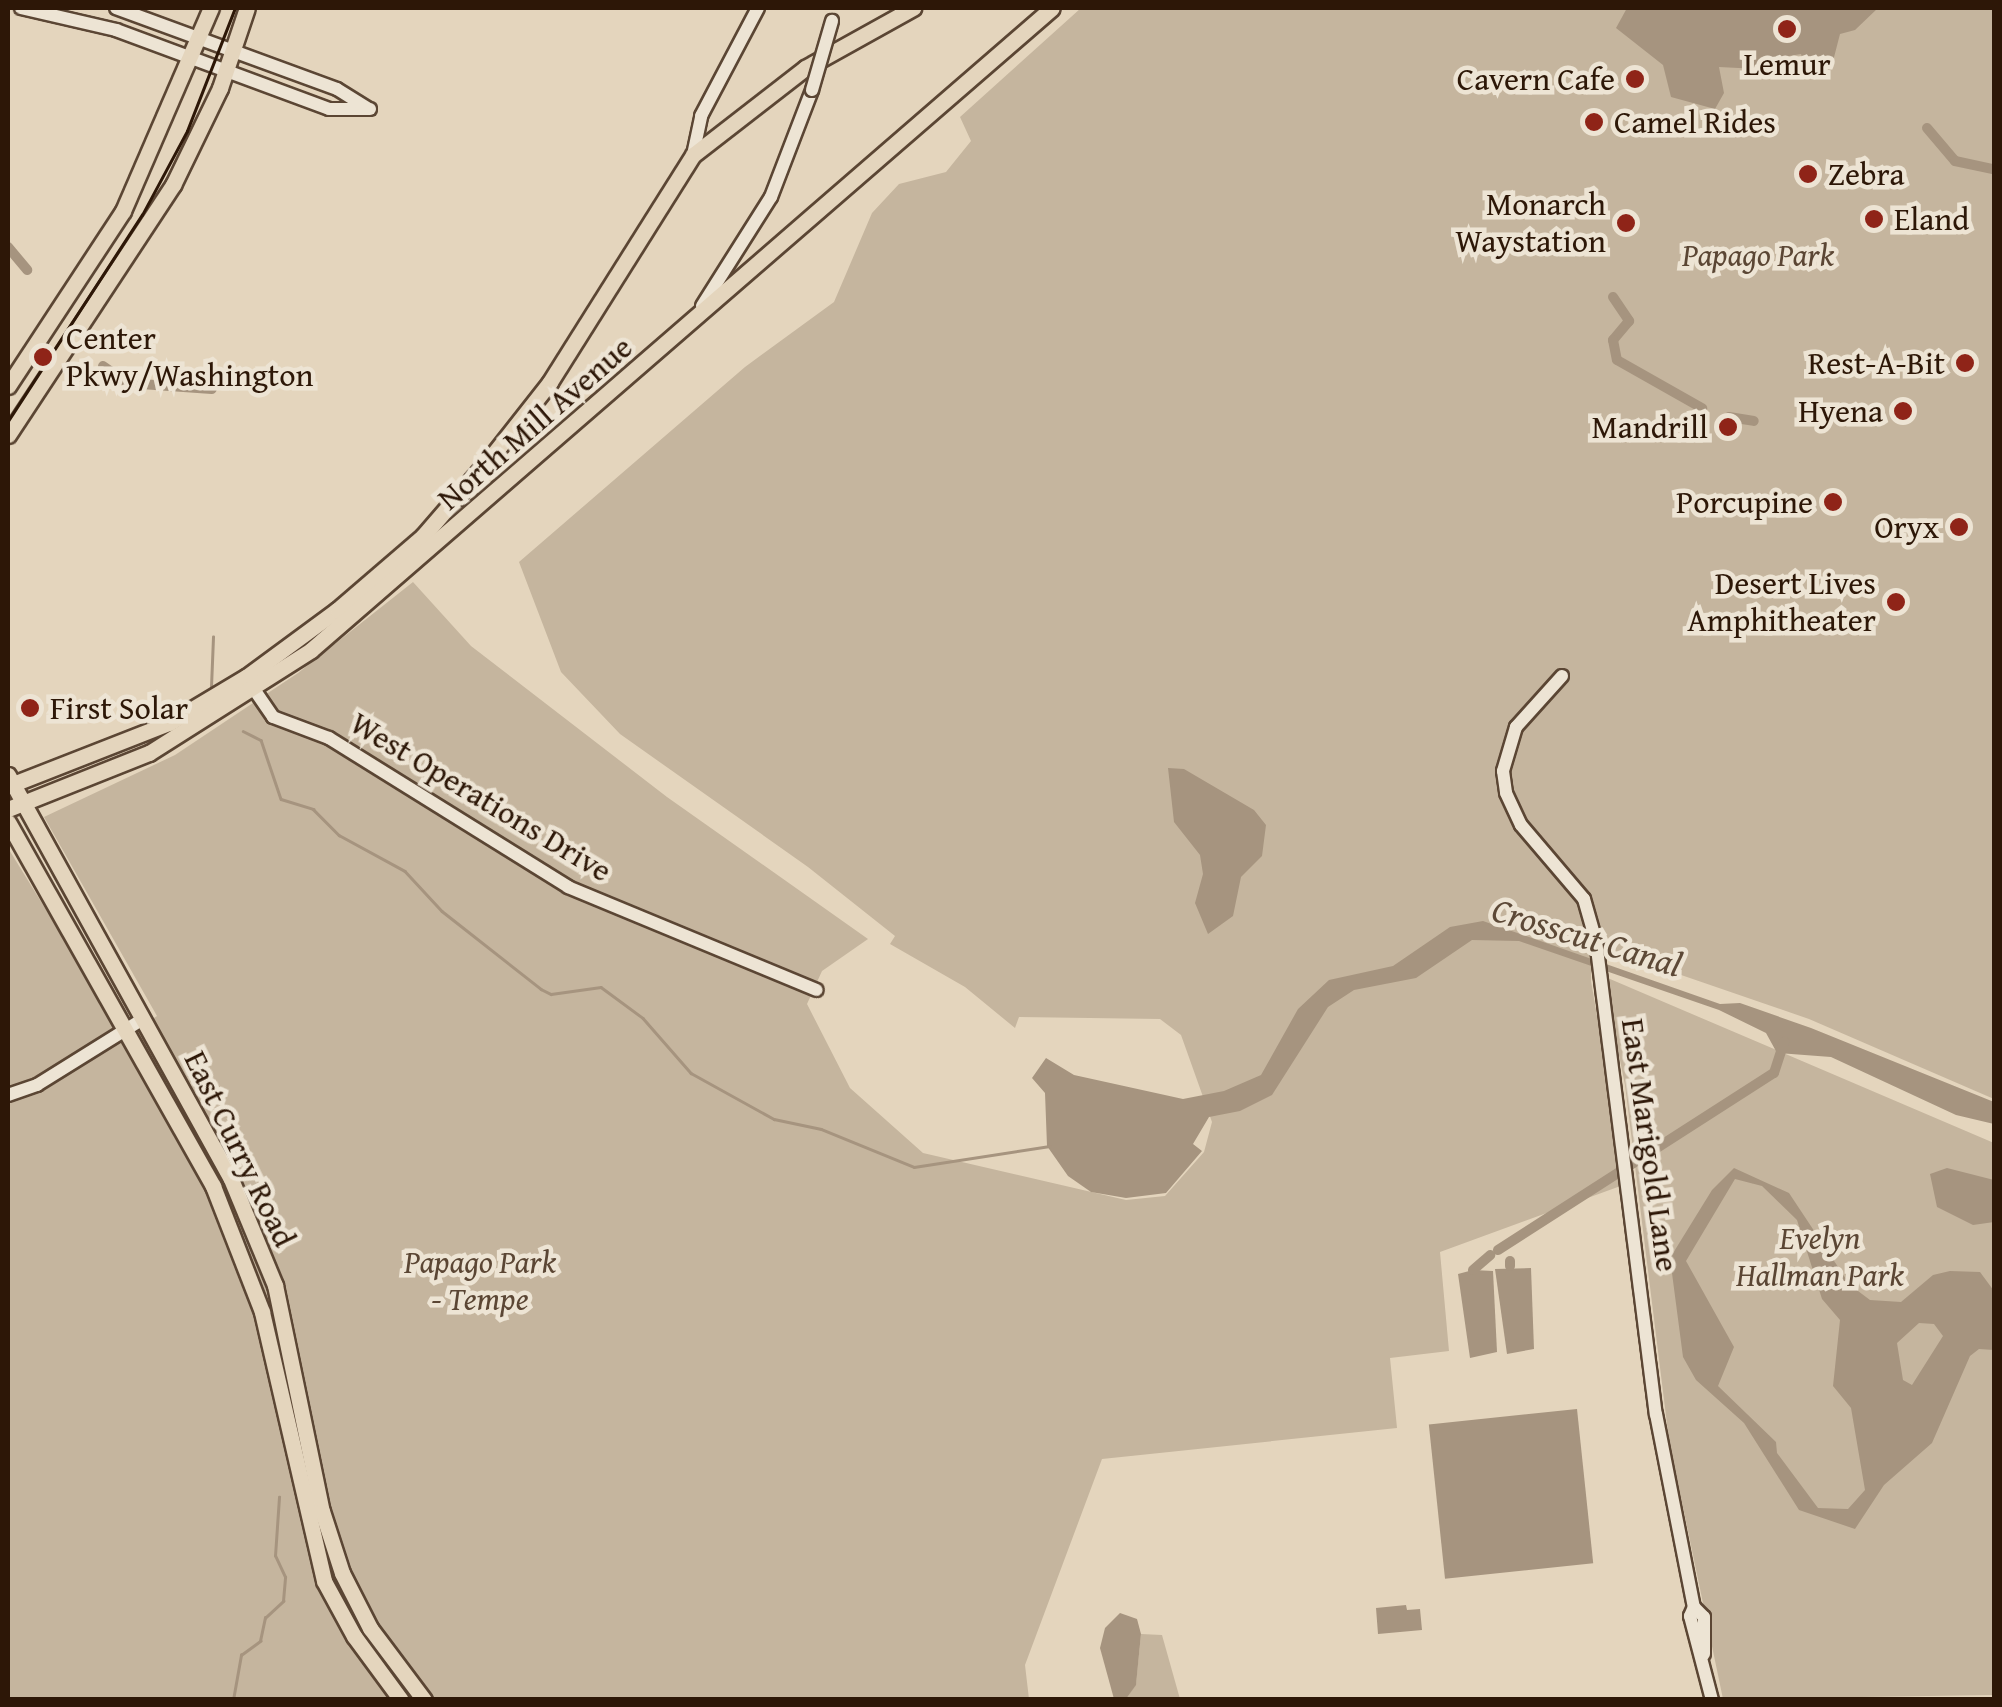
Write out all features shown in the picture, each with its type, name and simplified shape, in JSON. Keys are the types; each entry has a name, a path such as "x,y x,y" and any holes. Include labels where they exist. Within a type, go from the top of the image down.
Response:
{"main road":[{"path":"8,386 123,210 193,59 211,8"},
{"path":"8,436 154,217 226,72 248,8"},
{"name":"North Mill Avenue","path":"9,782 169,723 250,684 422,536 492,456 550,382 657,202 693,154 805,68 912,8"},
{"name":"North Mill Avenue","path":"8,809 150,753 250,684 519,474 1049,9"},
{"path":"492,456 519,474"},
{"name":"East Curry Road","path":"9,782 231,1179 275,1285 322,1511 342,1573 370,1628 424,1700"},
{"name":"East Curry Road","path":"8,822 213,1186 245,1262 324,1580 401,1700"}],"street":[{"path":"22,8 80,19 329,109 370,109 234,49 116,8"},
{"path":"693,154 701,116 758,8"},
{"path":"679,336 761,216 812,90 833,14"},
{"name":"East Marigold Lane","path":"1562,676 1516,727 1503,771 1506,793 1521,825 1584,898 1596,941 1656,1414 1694,1606 1704,1617 1704,1654 1712,1700"},
{"name":"West Operations Drive","path":"250,684 273,717 330,738 568,886 817,990"},
{"path":"8,1095 37,1085 144,1019"}],"green space":[{"path":"1081,8 1994,8 1994,1099 1809,1019 1591,944 1591,981 1626,1184 1440,1252 1449,1351 1390,1358 1397,1428 1102,1459 1025,1665 1029,1699 8,1700 8,1104 47,1088 157,1016 44,817 175,755 298,673 413,582 471,646 667,797 868,939 822,971 807,1004 850,1088 923,1153 1126,1200 1165,1196 1204,1152 1212,1122 1181,1035 1160,1019 1019,1017 1015,1028 965,987 890,944 895,936 808,867 620,734 561,672 519,562 745,367 834,302 872,213 899,184 946,172 971,141 960,117"},
{"path":"8,848 117,1025 43,1073 8,1088"},
{"name":"Evelyn Hallman Park","path":"1603,976 1994,1143 1994,1695 1723,1699 1669,1440 1625,1085"},
{"path":"1141,1634 1162,1635 1180,1699 1126,1699 1136,1684"}],"shaded area":[{"path":"1627,8 1878,8 1855,30 1840,34 1831,69 1821,73 1808,74 1801,54 1789,56 1778,70 1719,67 1724,93 1715,109 1671,97 1663,65 1616,28"},
{"path":"1168,768 1184,769 1254,810 1266,825 1262,856 1241,877 1233,916 1208,934 1195,903 1203,874 1200,855 1174,822"},
{"path":"1483,921 1720,1004 1740,1003 1811,1028 1994,1102 1994,1124 1956,1115 1831,1057 1777,1053 1766,1033 1719,1010 1519,941 1472,940 1416,978 1354,990 1328,1007 1272,1095 1240,1111 1209,1117 1193,1144 1202,1151 1166,1193 1126,1198 1091,1192 1068,1176 1047,1146 1045,1093 1032,1078 1046,1058 1074,1075 1183,1099 1224,1091 1261,1075 1298,1009 1329,980 1393,966 1450,927"},
{"path":"1734,1168 1789,1193 1850,1285 1870,1300 1901,1302 1933,1275 1950,1271 1980,1272 1994,1291 1994,1350 1979,1349 1970,1356 1932,1443 1884,1485 1855,1529 1799,1510 1744,1423 1696,1380 1683,1357 1670,1258 1712,1190","holes":["1735,1179 1762,1186 1797,1220 1822,1299 1840,1320 1833,1386 1851,1408 1865,1490 1848,1509 1818,1508 1777,1453 1776,1442 1718,1386 1734,1347 1686,1261","1919,1323 1934,1324 1943,1336 1912,1385 1903,1380 1897,1343"]},
{"path":"1947,1168 1994,1180 1994,1222 1973,1225 1937,1207 1930,1174"},
{"path":"1531,1268 1534,1349 1507,1354 1495,1269"},
{"path":"1493,1271 1497,1352 1470,1358 1458,1274"},
{"path":"1577,1409 1593,1563 1445,1579 1429,1425"},
{"path":"1406,1605 1407,1610 1420,1609 1422,1630 1378,1634 1376,1608"},
{"path":"1120,1613 1137,1619 1141,1634 1136,1685 1126,1699 1114,1699 1100,1648 1105,1628"}],"waterway":[{"path":"1927,128 1955,161 1994,169"},
{"path":"8,247 27,270"},
{"path":"1613,297 1629,321 1613,340 1617,360 1702,408"},
{"path":"103,366 127,383 212,389"},
{"path":"1729,417 1754,421"},
{"path":"211,687 213,637"},
{"path":"243,731 261,740 281,799 313,809 339,835 405,871 442,911 541,989 551,994 601,987 643,1018 691,1073 774,1119 821,1129 914,1167 1049,1146"},
{"path":"1498,1250 1774,1073 1784,1042"},
{"path":"1473,1270 1490,1255"},
{"path":"1510,1261 1510,1266"},
{"path":"233,1700 241,1655 260,1641 265,1618 283,1601 285,1577 275,1556 279,1497"}],"tram line":[{"path":"8,421 142,215 187,131 235,8"}],"place":[{"name":"Lemur","path":"1787,29"},
{"name":"Cavern Cafe","path":"1635,79"},
{"name":"Camel Rides","path":"1594,122"},
{"name":"Zebra","path":"1808,174"},
{"name":"Eland","path":"1874,219"},
{"name":"Monarch Waystation","path":"1626,223"},
{"name":"Center Pkwy/Washington","path":"43,357"},
{"name":"Rest-A-Bit","path":"1965,363"},
{"name":"Hyena","path":"1903,411"},
{"name":"Mandrill","path":"1728,427"},
{"name":"Porcupine","path":"1833,502"},
{"name":"Oryx","path":"1959,527"},
{"name":"Desert Lives Amphitheater","path":"1896,602"},
{"name":"First Solar","path":"30,708"}],"park label":[{"name":"Papago Park","path":"1758,255"},
{"name":"Papago Park - Tempe","path":"480,1282"}],"water label":[{"name":"Crosscut Canal","path":"1587,937"}]}
